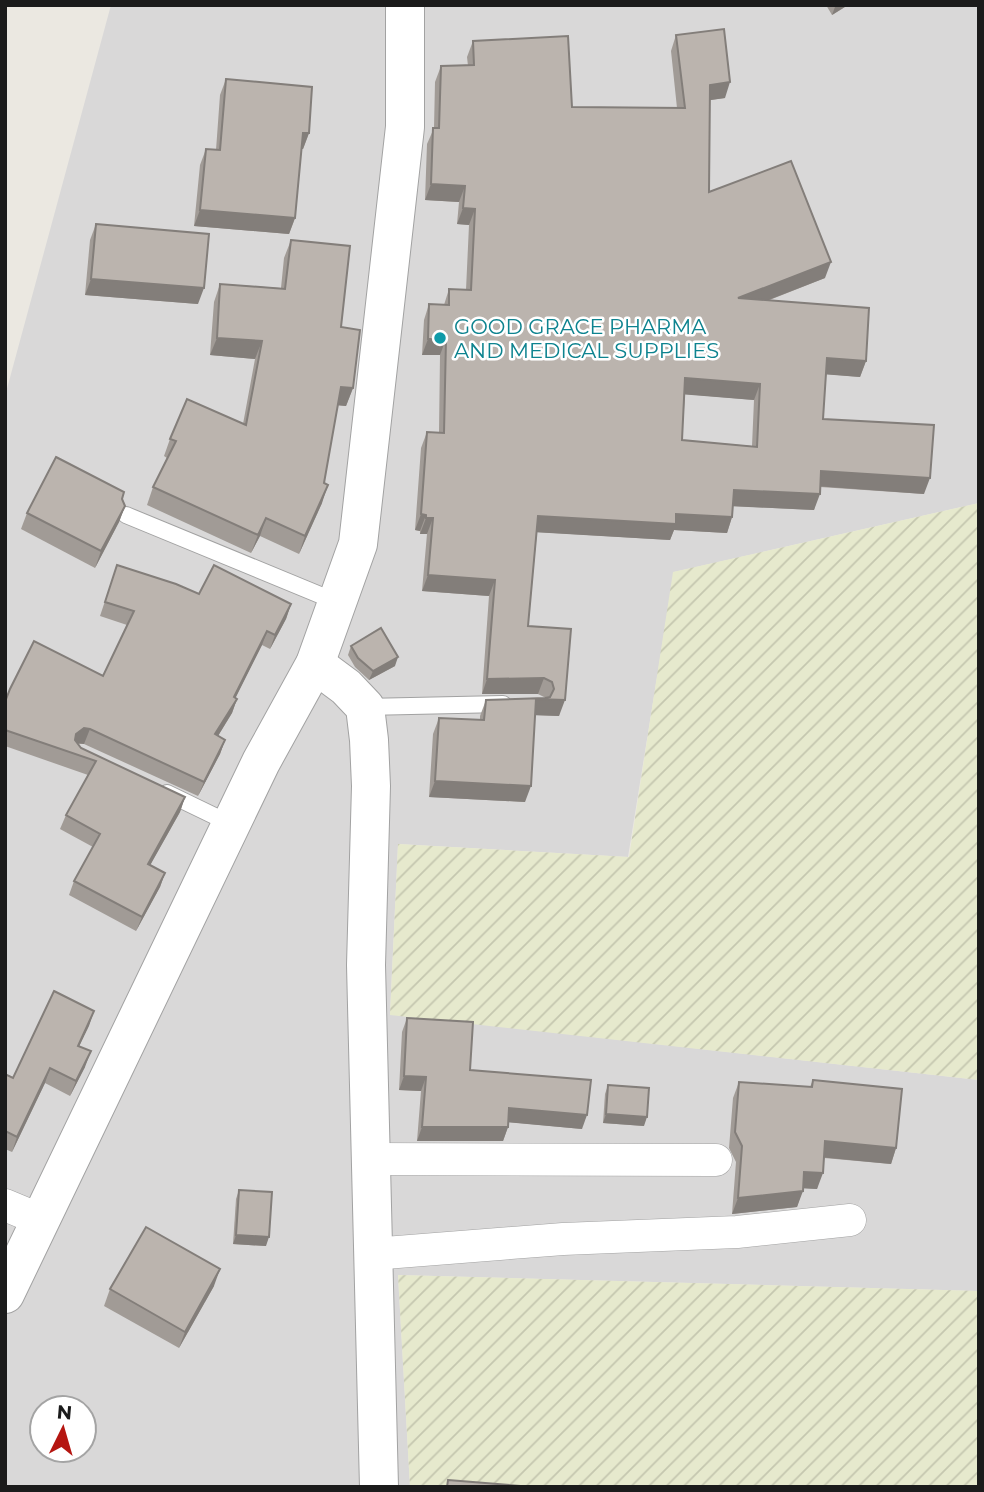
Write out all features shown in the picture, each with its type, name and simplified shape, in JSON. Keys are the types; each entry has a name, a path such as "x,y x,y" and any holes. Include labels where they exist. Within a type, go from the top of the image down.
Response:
{"street":[{"path":"5,1294 261,762 315,664 358,544 405,127 405,5"},
{"path":"315,664 346,687 365,707 371,786 366,965 379,1487"},
{"path":"369,1159 716,1160"},
{"path":"5,1205 41,1220"},
{"path":"372,1254 563,1239 737,1232 850,1220"}],"lane":[{"path":"126,515 337,602"},
{"path":"365,707 525,704"},
{"path":"156,788 231,824"}],"shaded area":[{"path":"111,5 979,5 979,503 674,572 628,857 398,844 390,1014 979,1080 979,1291 398,1275 410,1487 5,1487 5,396"}],"green space":[{"path":"979,503 979,1080 390,1015 398,844 629,857 673,572"},
{"path":"398,1275 979,1291 979,1487 410,1487"}],"building":[{"path":"724,29 730,82 710,85 709,192 791,161 831,262 738,298 869,308 866,361 827,358 823,419 934,425 930,478 821,471 820,494 734,490 732,517 676,514 676,524 538,516 528,626 571,629 565,700 536,699 531,786 435,781 439,718 484,720 486,700 545,698 550,697 554,689 552,682 544,678 487,679 495,580 428,575 433,518 426,518 426,515 421,514 427,432 444,433 446,339 428,339 429,304 449,305 449,289 471,290 475,209 463,208 465,186 431,184 433,128 439,128 441,66 474,65 473,41 568,36 572,107 685,108 676,35","holes":["685,378 760,384 757,447 682,440"]},
{"path":"226,79 312,87 309,133 303,133 295,218 200,210 206,149 220,150"},
{"path":"96,224 209,234 204,288 91,279"},
{"path":"291,240 350,246 341,327 360,330 353,388 341,387 324,483 328,485 305,536 266,518 258,535 153,487 176,441 170,439 187,399 246,425 262,341 217,338 220,284 285,289"},
{"path":"56,457 124,492 122,499 125,506 101,551 27,513"},
{"path":"117,565 199,594 214,565 291,604 275,635 267,631 234,697 237,699 215,734 225,740 204,782 90,729 84,728 76,734 75,740 81,748 185,797 148,864 165,873 142,917 74,881 100,834 66,815 96,761 5,730 5,702 34,641 103,676 134,611 105,602"},
{"path":"381,628 398,657 373,671 358,658 351,646"},
{"path":"54,991 94,1011 78,1046 91,1051 76,1081 50,1068 17,1137 5,1131 5,1074 13,1078"},
{"path":"407,1018 473,1022 470,1070 591,1080 587,1115 509,1108 508,1127 422,1127 426,1077 404,1076"},
{"path":"813,1080 902,1089 896,1148 825,1141 823,1173 804,1172 803,1191 738,1198 742,1146 735,1132 739,1082 812,1087"},
{"path":"608,1085 649,1088 647,1117 606,1114"},
{"path":"239,1190 272,1192 269,1237 236,1235"},
{"path":"146,1227 220,1269 185,1332 110,1289"},
{"path":"448,1480 533,1487 447,1487"}],"place":[{"name":"GOOD GRACE PHARMA AND MEDICAL SUPPLIES","path":"440,338"}]}
